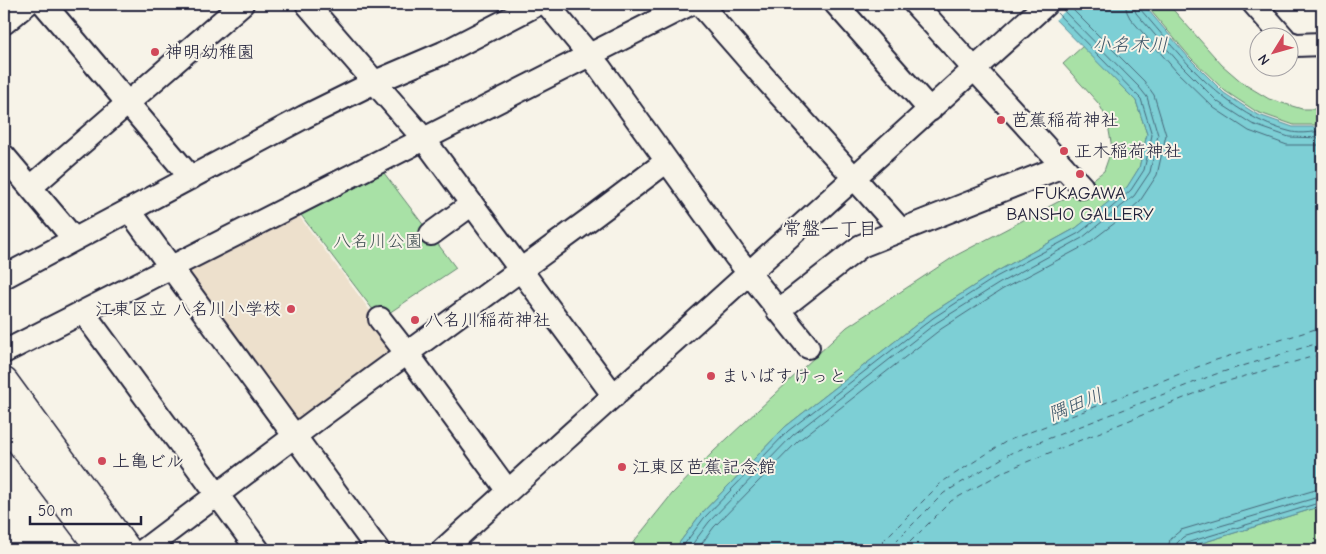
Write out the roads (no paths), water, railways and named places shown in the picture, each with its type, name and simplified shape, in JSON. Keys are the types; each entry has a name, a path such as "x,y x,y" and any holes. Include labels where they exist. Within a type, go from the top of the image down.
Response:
{"main road":[{"path":"4,382 127,550"},
{"path":"4,420 102,550"}],"street":[{"path":"4,23 26,4"},
{"path":"44,4 191,178"},
{"path":"32,187 242,4"},
{"path":"307,4 423,138 614,396"},
{"path":"4,277 304,117 375,82 443,53 538,4"},
{"path":"547,4 589,54 749,274 808,347"},
{"path":"4,352 690,4"},
{"path":"700,4 900,229"},
{"path":"836,4 930,110"},
{"path":"915,4 1082,187"},
{"path":"443,550 1046,4"},
{"path":"1254,4 1275,28"},
{"path":"1298,45 1322,44"},
{"path":"4,156 74,239"},
{"path":"144,550 295,436 404,349 594,216 666,160"},
{"path":"778,311 861,246 1063,166"},
{"path":"431,234 472,204"},
{"path":"129,210 378,550"},
{"path":"83,312 258,550"},
{"path":"380,320 404,349 508,491"}],"water":[{"path":"1040,4 1143,4 1189,58 1224,93 1256,114 1293,127 1322,127 1322,506 1179,550 674,550 700,515 785,427 930,314 994,273 1076,228 1127,187 1139,168 1147,134 1136,101"}],"place":[{"name":"神明幼稚園","path":"155,52"},
{"name":"芭蕉稲荷神社","path":"1001,120"},
{"name":"正木稲荷神社","path":"1064,151"},
{"name":"FUKAGAWA BANSHO GALLERY","path":"1080,174"},
{"name":"江東区立 八名川小学校","path":"291,309"},
{"name":"八名川稲荷神社","path":"415,320"},
{"name":"まいばすけっと","path":"711,376"},
{"name":"上亀ビル","path":"102,461"},
{"name":"江東区芭蕉記念館","path":"622,467"}],"district":[{"name":"常盤一丁目","path":"830,228"}],"water label":[{"name":"小名木川","path":"1130,44"},
{"name":"隅田川","path":"1075,404"}],"park label":[{"name":"八名川公園","path":"378,241"}]}
